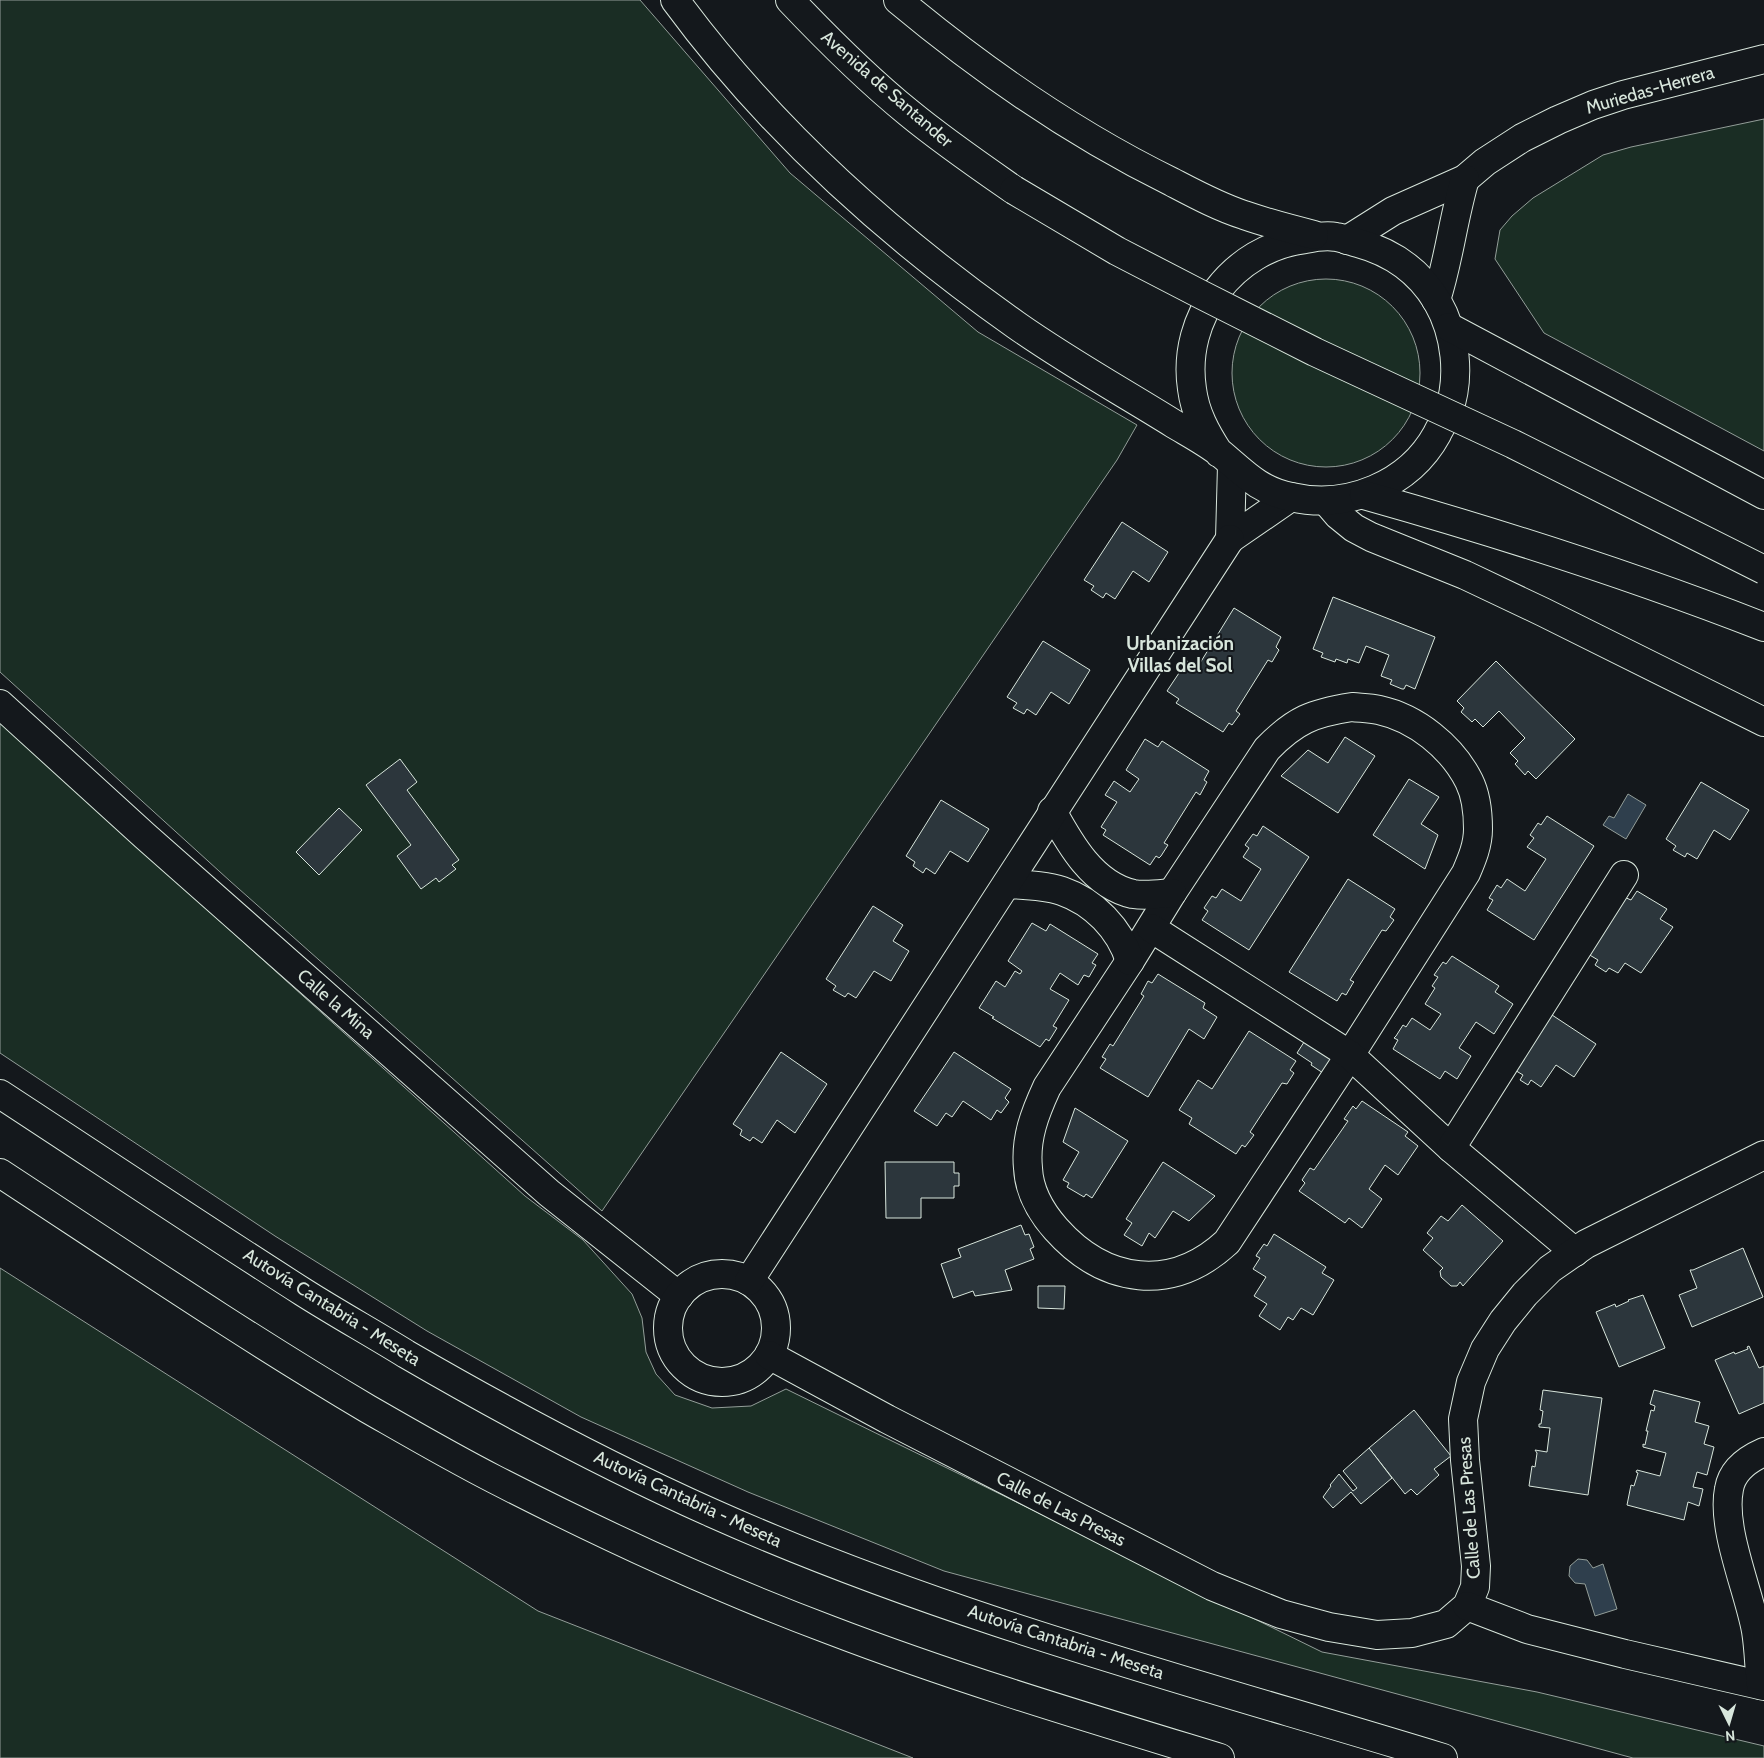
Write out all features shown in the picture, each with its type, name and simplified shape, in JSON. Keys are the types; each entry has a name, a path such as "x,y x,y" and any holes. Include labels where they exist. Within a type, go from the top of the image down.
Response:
{"main road":[{"path":"675,0 741,84 846,189 894,232 1018,326 1226,459 1247,478 1268,489 1291,497 1326,501 1364,495 1402,475 1431,446 1447,414 1454,387 1455,356 1449,327 1436,300 1420,278 1378,248 1335,236 1320,236 1295,240 1255,256 1242,264 1217,290 1207,305 1196,331 1191,353 1190,369 1192,392 1205,431 1226,459 1230,538"},
{"name":"Avenida de Santander","path":"790,0 908,113 1014,190 1117,251 1315,352 1540,458 1764,570"},
{"path":"898,0 995,74 1092,139 1143,168 1243,215 1320,236"},
{"name":"Muriedas-Herrera","path":"1347,240 1393,211 1465,179 1485,162 1522,138 1593,104 1632,92 1764,59"},
{"path":"1436,300 1445,273 1454,219 1465,179"},
{"path":"1449,327 1764,495"},
{"path":"1364,495 1448,519 1615,572 1764,627"},
{"path":"749,1281 1230,538 1291,497"},
{"path":"1326,501 1338,515 1354,528 1431,560 1526,604 1764,722"},
{"name":"Calle la Mina","path":"0,704 549,1193 679,1296"},
{"path":"1352,707 1379,710 1403,718 1423,729 1440,744 1457,762 1469,782 1476,806 1478,831 1475,852 1457,891 1227,1242 1214,1254 1196,1265 1171,1274 1152,1277 1131,1275 1105,1267 1080,1252 1064,1237 1048,1220 1038,1204 1031,1186 1027,1150 1031,1128 1047,1087 1130,961 1172,893 1267,749 1280,735 1302,720 1327,711 1352,707"},
{"path":"1052,811 1077,853 1103,878 1123,891 1136,894 1172,893"},
{"path":"1451,1148 1624,875"},
{"path":"1007,884 1061,891 1088,905 1107,920 1117,932 1127,949 1130,961"},
{"path":"1151,928 1350,1056 1451,1148 1575,1252"},
{"name":"Autovía Cantabria - Meseta","path":"0,1094 306,1294 385,1341 544,1432 712,1513 796,1549 869,1577 977,1614 1146,1668 1443,1758"},
{"name":"Calle de Las Presas","path":"769,1356 1212,1586 1281,1614 1328,1627 1378,1635 1412,1633 1446,1624 1467,1606 1475,1587 1476,1566 1464,1460 1463,1419 1470,1382 1484,1349 1503,1321 1525,1294 1550,1269 1586,1244 1764,1155"},
{"path":"0,1173 178,1291 334,1388 413,1435 492,1478 575,1519 742,1595 828,1630 1000,1690 1220,1758"},
{"path":"726,1274 749,1281 757,1286 769,1299 776,1315 777,1334 773,1351 763,1365 749,1376 733,1382 715,1383 698,1378 684,1367 674,1354 668,1337 668,1319 674,1303 684,1289 697,1280 711,1275 726,1274"},
{"path":"1467,1606 1527,1630 1762,1685 1756,1632 1733,1542 1727,1510 1729,1488 1736,1471 1752,1457 1764,1452"}],"green space":[{"path":"0,0 640,0 790,173 978,332 1137,425 1117,460 602,1211 230,881 0,672"},
{"path":"1764,119 1764,451 1544,333 1495,259 1500,230 1512,216 1533,198 1603,155 1631,147"},
{"path":"1326,279 1362,286 1386,300 1399,313 1413,337 1420,373 1413,409 1399,433 1386,446 1362,460 1326,467 1290,460 1266,446 1253,433 1239,409 1232,373 1239,337 1253,313 1266,300 1290,286"},
{"path":"0,723 525,1196 583,1240 632,1294 642,1318 646,1352 656,1374 675,1395 712,1408 751,1406 786,1389 1322,1652 1537,1692 1764,1746 1764,1758 1633,1758 944,1571 748,1492 581,1417 427,1331 275,1236 0,1053"},
{"path":"0,1268 538,1611 913,1758 0,1758"}],"water":[{"path":"1628,794 1646,805 1626,839 1603,825 1609,816 1614,818"},
{"path":"1578,1559 1587,1560 1593,1568 1603,1564 1617,1609 1595,1616 1585,1584 1575,1583 1569,1576 1570,1566"}],"building":[{"path":"1122,522 1168,552 1149,582 1133,571 1115,599 1106,593 1103,598 1091,590 1094,586 1084,580"},
{"path":"1333,597 1435,637 1415,689 1406,685 1402,689 1390,684 1392,680 1381,676 1389,655 1366,646 1359,663 1348,659 1347,663 1336,659 1335,662 1321,657 1323,653 1313,649"},
{"path":"1234,608 1281,637 1276,647 1279,650 1272,662 1268,660 1236,711 1240,714 1232,725 1229,723 1223,732 1176,703 1179,699 1167,691 1187,661 1197,668"},
{"path":"1043,641 1090,670 1069,704 1051,692 1036,715 1027,709 1024,714 1013,708 1017,703 1007,697"},
{"path":"1496,661 1575,739 1536,779 1528,771 1525,775 1515,764 1518,761 1510,753 1525,738 1499,711 1483,727 1475,719 1472,722 1461,712 1464,708 1457,701"},
{"path":"1345,737 1375,756 1338,813 1281,776 1308,750 1328,763"},
{"path":"1145,739 1158,747 1162,741 1209,771 1204,780 1207,782 1200,795 1196,792 1164,843 1168,845 1161,856 1159,858 1156,856 1150,865 1103,835 1106,830 1101,827 1117,802 1105,795 1114,781 1130,792 1139,779 1126,770"},
{"path":"400,759 417,782 407,790 459,860 452,865 456,869 439,882 436,878 421,889 397,856 411,845 366,785"},
{"path":"1409,779 1439,797 1421,824 1438,835 1425,869 1373,835"},
{"path":"1701,782 1749,810 1730,840 1714,830 1697,859 1687,853 1685,857 1673,850 1676,846 1666,839"},
{"path":"941,800 989,829 968,862 950,851 935,874 926,868 923,873 913,866 915,862 906,856"},
{"path":"339,808 362,830 319,875 296,852"},
{"path":"1547,816 1594,846 1534,940 1487,910 1493,900 1489,898 1497,885 1501,888 1507,879 1525,891 1546,859 1527,847 1534,838 1530,835 1538,823 1541,825"},
{"path":"1263,826 1309,857 1249,950 1202,920 1208,911 1204,908 1212,896 1216,898 1222,889 1241,901 1261,869 1243,857 1249,848 1245,845 1253,834 1257,836"},
{"path":"1348,879 1395,909 1390,917 1394,920 1386,931 1382,930 1350,980 1354,982 1346,995 1342,993 1337,1001 1289,972"},
{"path":"1637,891 1667,909 1660,919 1673,927 1641,973 1625,963 1618,973 1609,968 1606,972 1595,965 1598,960 1588,954 1624,897 1631,900"},
{"path":"873,906 903,925 893,941 909,951 891,981 874,971 856,998 848,993 845,997 833,990 836,986 826,979"},
{"path":"1032,923 1046,931 1050,924 1098,954 1092,963 1096,965 1089,977 1084,975 1078,985 1060,973 1050,989 1069,1000 1053,1026 1057,1028 1049,1041 1046,1039 1040,1047 979,1008 996,981 1005,987 1015,971 1020,974 1022,971 1008,961"},
{"path":"1452,956 1499,986 1495,992 1513,1004 1494,1034 1476,1022 1459,1048 1471,1056 1457,1079 1445,1071 1440,1079 1393,1049 1398,1040 1394,1038 1403,1025 1406,1027 1412,1018 1430,1030 1441,1014 1425,1004 1435,988 1432,986 1438,977 1434,975 1443,962 1446,964"},
{"path":"1158,974 1205,1003 1203,1008 1217,1017 1204,1039 1189,1029 1148,1097 1100,1068 1106,1059 1102,1057 1110,1044 1113,1046 1144,996 1141,994 1148,981 1152,983"},
{"path":"1549,1013 1596,1044 1574,1077 1556,1065 1541,1087 1531,1080 1528,1085 1520,1080 1523,1075 1513,1069"},
{"path":"1249,1031 1296,1061 1290,1070 1294,1073 1287,1084 1282,1083 1250,1132 1254,1135 1245,1147 1242,1145 1236,1154 1189,1124 1192,1118 1179,1110 1198,1080 1212,1089"},
{"path":"1306,1039 1334,1056 1323,1073 1297,1053"},
{"path":"781,1052 827,1084 795,1133 777,1120 762,1143 753,1137 750,1141 740,1135 742,1130 733,1124"},
{"path":"954,1052 1011,1089 1005,1098 1009,1102 1001,1113 997,1110 991,1120 963,1101 952,1117 946,1113 937,1126 914,1111"},
{"path":"1362,1101 1408,1132 1405,1136 1418,1146 1398,1175 1385,1165 1369,1189 1382,1199 1362,1228 1349,1218 1345,1223 1299,1191 1305,1183 1302,1180 1310,1168 1314,1170 1348,1121 1344,1119 1353,1106 1356,1109"},
{"path":"1075,1108 1128,1141 1092,1198 1086,1194 1084,1197 1067,1187 1069,1183 1063,1180 1079,1152 1063,1142"},
{"path":"885,1162 954,1162 954,1173 959,1173 959,1186 954,1186 954,1198 921,1198 921,1218 886,1218"},
{"path":"1163,1162 1215,1196 1189,1221 1173,1211 1155,1238 1149,1233 1142,1246 1124,1235 1132,1223 1126,1219"},
{"path":"1462,1205 1503,1241 1463,1286 1460,1282 1457,1286 1451,1286 1441,1277 1440,1271 1443,1268 1423,1250 1433,1238 1427,1233 1441,1216 1448,1221"},
{"path":"1021,1225 1025,1235 1029,1234 1034,1247 1030,1249 1034,1259 1005,1270 1012,1290 975,1296 973,1291 953,1298 941,1264 961,1257 958,1249"},
{"path":"1274,1234 1326,1267 1322,1273 1334,1280 1313,1315 1301,1308 1293,1320 1288,1317 1280,1330 1259,1316 1267,1304 1254,1296 1266,1277 1253,1269 1260,1258 1256,1256 1264,1244 1267,1246"},
{"path":"1743,1248 1763,1297 1692,1327 1679,1295 1697,1288 1690,1270"},
{"path":"1038,1286 1065,1286 1064,1309 1038,1308"},
{"path":"1643,1295 1665,1348 1619,1367 1596,1312 1615,1304 1616,1307 1628,1300"},
{"path":"1749,1346 1759,1368 1764,1366 1764,1403 1739,1414 1715,1360 1734,1352 1735,1354 1748,1349 1747,1347"},
{"path":"1543,1390 1602,1398 1588,1495 1529,1486 1532,1466 1535,1467 1537,1453 1535,1450 1547,1452 1550,1428 1539,1427 1543,1411 1540,1410"},
{"path":"1654,1390 1700,1402 1695,1422 1709,1426 1704,1444 1714,1447 1707,1475 1697,1472 1693,1487 1703,1489 1699,1506 1688,1502 1684,1520 1627,1505 1631,1485 1634,1486 1638,1473 1636,1472 1637,1470 1660,1476 1666,1453 1643,1447 1643,1444 1645,1445 1651,1410 1654,1411 1655,1406 1650,1404"},
{"path":"1414,1410 1451,1456 1434,1469 1439,1475 1417,1495 1411,1489 1405,1494 1369,1448"},
{"path":"1369,1448 1392,1478 1361,1504 1351,1492 1333,1508 1323,1497 1330,1485 1339,1474 1353,1491 1357,1488 1343,1471"}],"district":[{"name":"Urbanización Villas del Sol","path":"1180,654"}]}
